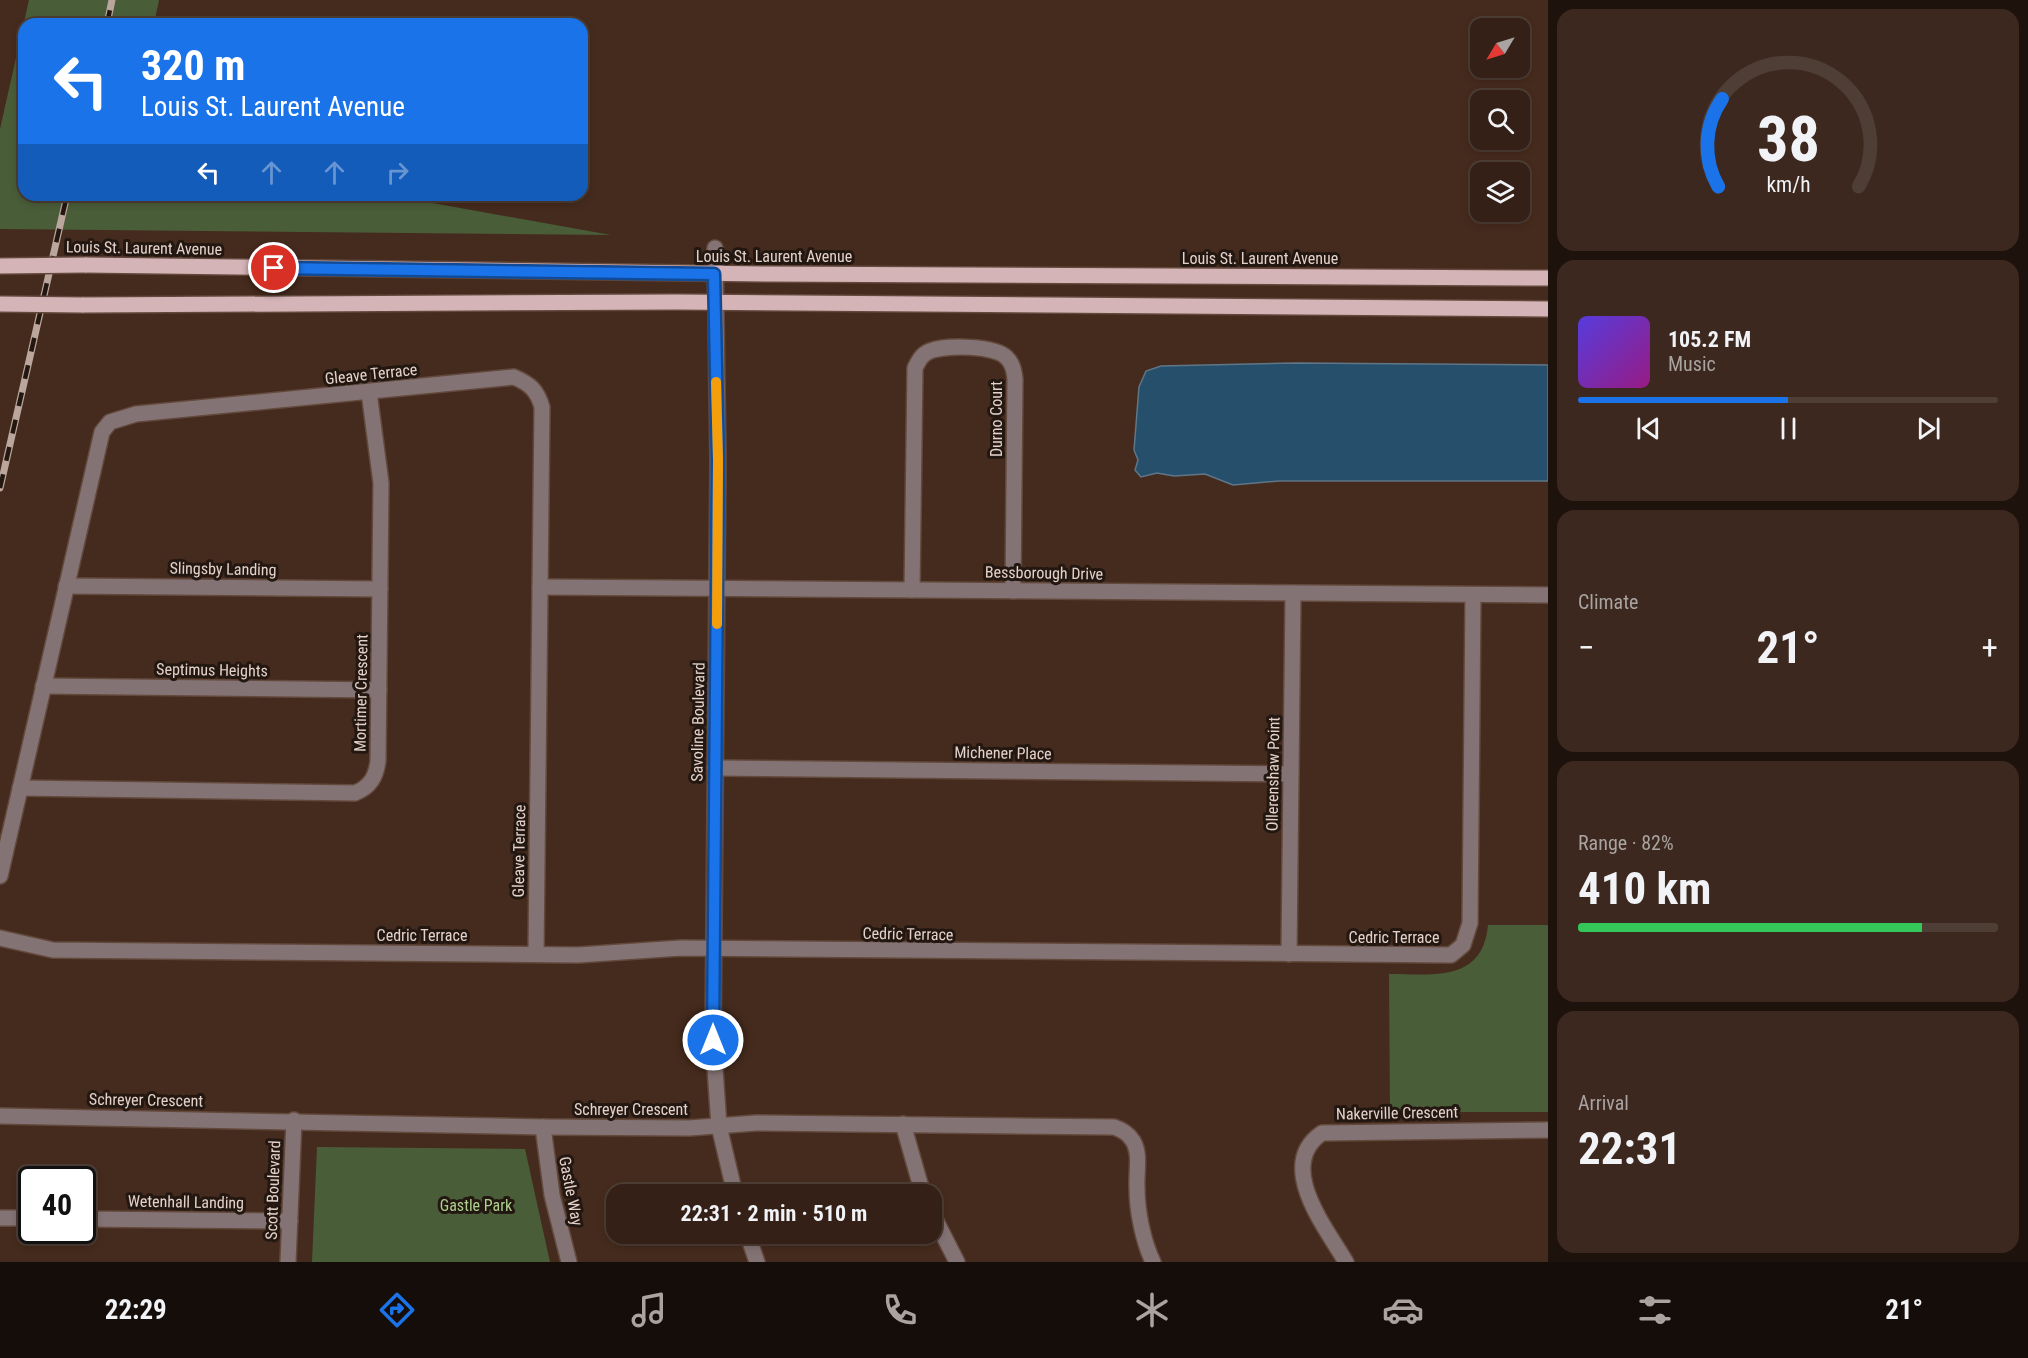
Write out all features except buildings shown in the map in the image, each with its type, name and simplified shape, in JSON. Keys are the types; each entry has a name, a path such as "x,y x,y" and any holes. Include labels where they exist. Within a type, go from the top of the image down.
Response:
{"main road":[{"name":"Louis St. Laurent Avenue","path":"0,266 85,265 714,274 1548,278"},
{"path":"0,304 714,303 1548,309"}],"street":[{"name":"Savoline Boulevard","path":"715,248 718,588 713,1040 719,1126 733,1184"},
{"name":"Durno Court","path":"912,590 915,368 921,357 929,352 941,348 970,348 996,350 1006,356 1013,367 1015,379 1013,591"},
{"name":"Gleave Terrace","path":"0,876 102,432 110,422 136,414 513,377 527,383 537,392 542,407 536,954"},
{"name":"Mortimer Crescent","path":"20,788 355,793 369,785 376,774 381,483 369,392"},
{"name":"Slingsby Landing","path":"66,586 380,589"},
{"name":"Bessborough Drive","path":"540,587 1548,595"},
{"name":"Ollerenshaw Point","path":"1288,954 1293,593"},
{"name":"Cedric Terrace","path":"0,938 53,950 536,954 713,949 1444,956 1457,951 1467,937 1470,923 1473,595"},
{"name":"Septimus Heights","path":"43,686 379,690"},
{"name":"Michener Place","path":"715,768 1291,774"},
{"name":"Schreyer Crescent","path":"0,1116 294,1120 543,1127 689,1128 756,1123 1103,1126 1125,1132 1134,1142 1138,1154 1137,1190 1144,1233 1153,1262"},
{"name":"Scott Boulevard","path":"288,1262 294,1120"},
{"path":"903,1124 920,1184"},
{"name":"Gastle Way","path":"543,1127 552,1195 569,1262"},
{"name":"Nakerville Crescent","path":"1346,1262 1304,1189 1304,1153 1308,1145 1322,1133 1548,1130"},
{"path":"0,1218 18,1218"},
{"name":"Wetenhall Landing","path":"96,1219 290,1221"},
{"path":"942,1232 957,1262"},
{"path":"751,1244 757,1262"}],"green space":[{"path":"29,0 159,0 155,18 25,18"},
{"path":"18,49 18,201 421,201 611,235 0,229 0,129"},
{"path":"1488,925 1548,925 1548,1112 1390,1112 1389,974 1438,974 1466,966 1476,957 1484,944"},
{"name":"Gastle Park","path":"317,1147 525,1149 550,1262 312,1262"}],"water":[{"path":"1296,363 1548,365 1548,481 1279,481 1233,485 1205,474 1174,476 1157,473 1141,477 1135,470 1138,460 1134,450 1139,387 1146,371 1161,366"}],"railway":[{"path":"108,18 112,0"},
{"path":"0,488 66,201"}],"slow traffic":[{"path":"716,382 717,624"}],"route":[{"path":"274,268 714,274 718,460 713,1040"}]}
